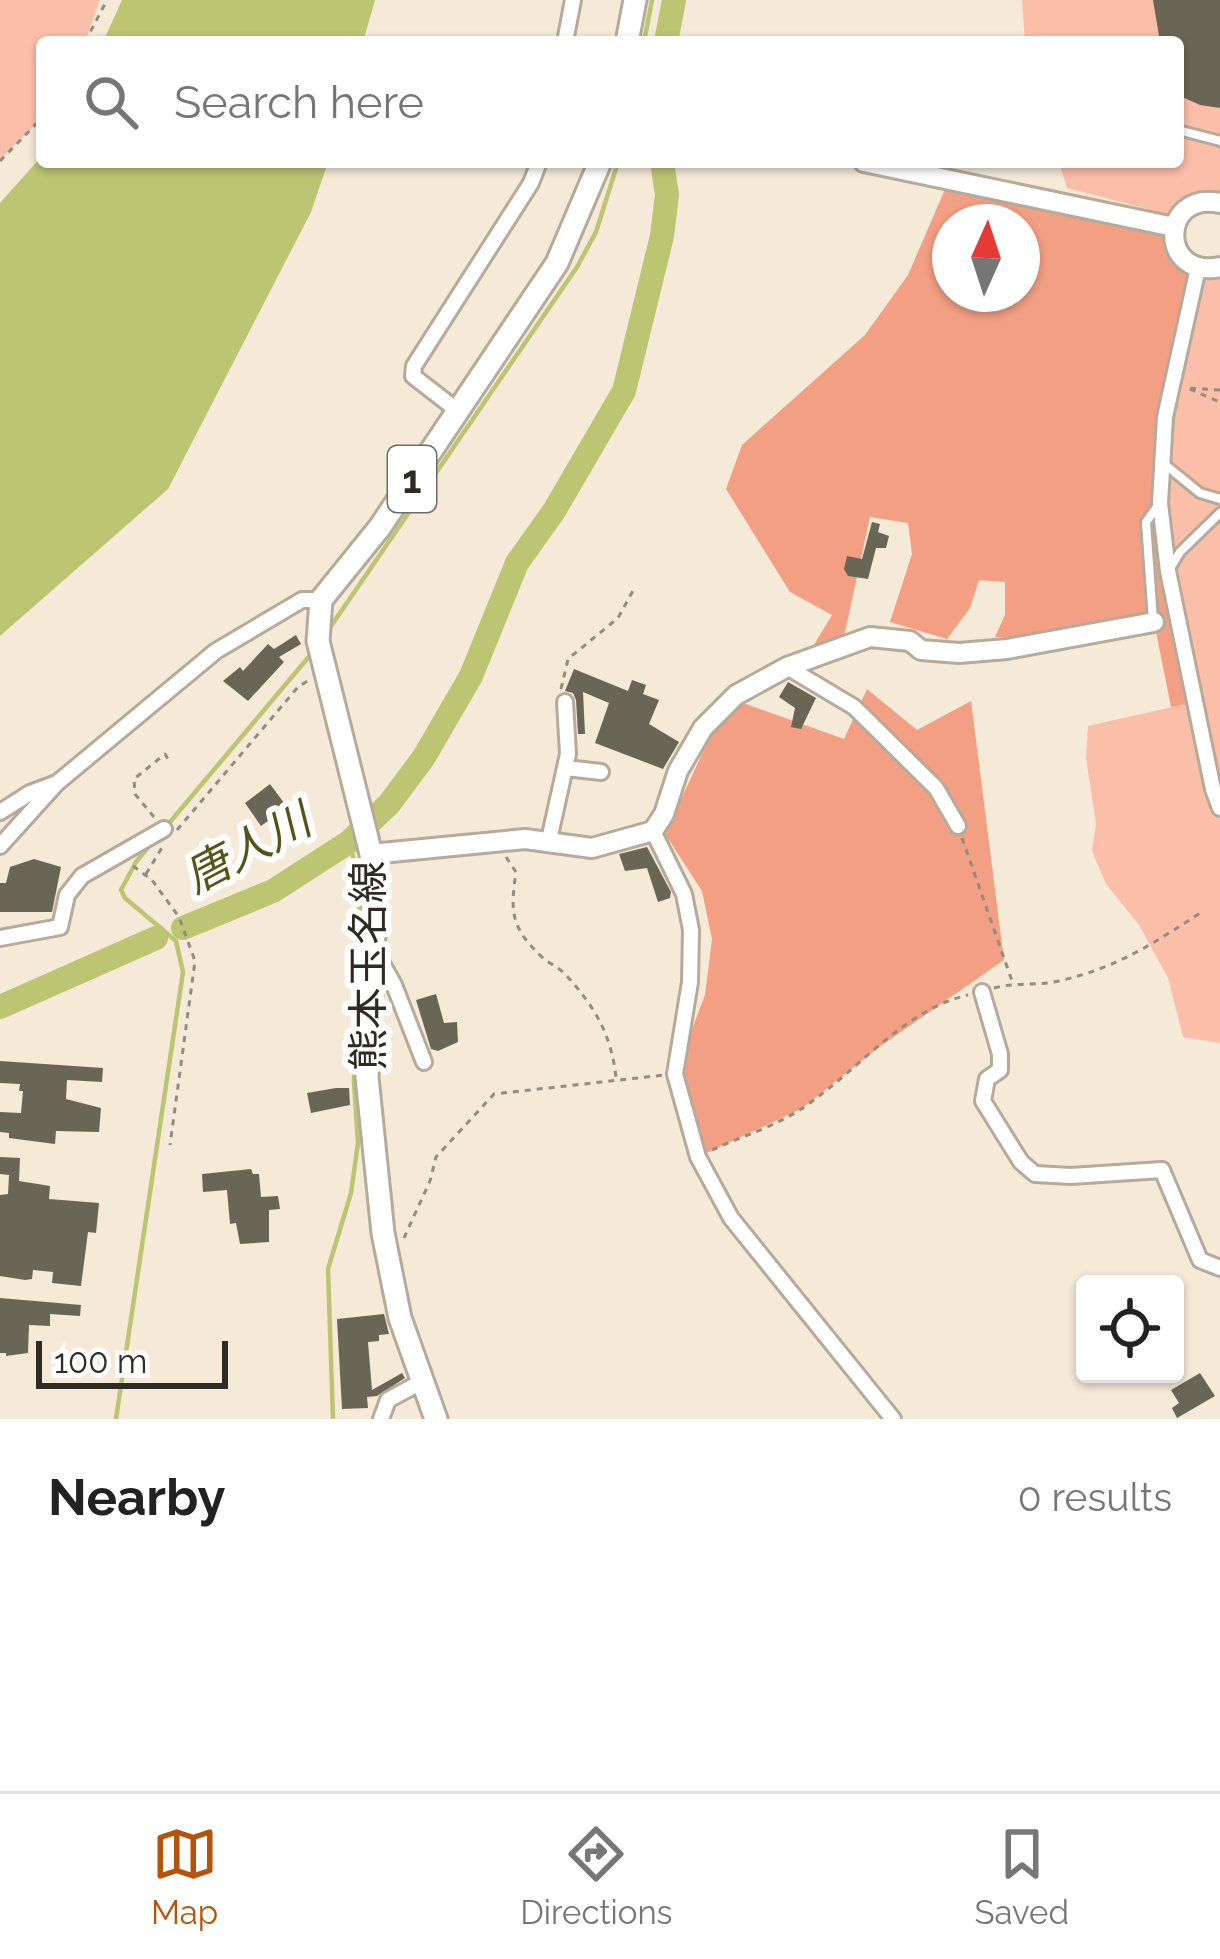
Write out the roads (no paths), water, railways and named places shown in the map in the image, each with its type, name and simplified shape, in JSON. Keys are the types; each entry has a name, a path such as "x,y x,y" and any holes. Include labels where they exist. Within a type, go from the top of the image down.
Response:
{"main road":[{"path":"628,36 635,0"},
{"name":"1","path":"322,600 380,527 557,262 597,168"},
{"name":"熊本玉名線","path":"322,600 318,641 370,849 375,890 367,1077 389,1266 400,1318 436,1419"}],"street":[{"path":"566,36 573,0"},
{"path":"458,411 413,376 414,366 532,183 537,168"},
{"path":"893,168 1174,227"},
{"path":"1220,203 1185,208 1174,227 1178,252 1198,268 1220,267"},
{"path":"1198,268 1165,418 1160,503 1168,571 1220,808"},
{"path":"0,846 57,783 216,651 302,600 322,600"},
{"path":"370,849 549,839 592,848 653,831 664,814 677,770 703,728 736,695 788,667 871,637 910,641 921,650 966,652 1154,622"},
{"path":"788,667 854,707 936,788 958,826"},
{"path":"549,839 566,768 565,702"},
{"path":"566,768 601,772"},
{"path":"0,812 57,783"},
{"path":"0,938 60,927 67,895 82,876 164,829"},
{"path":"653,831 684,894 691,930 690,982 675,1074 698,1157 731,1218 893,1419"},
{"path":"119,857 139,871"},
{"path":"373,946 424,1062"},
{"path":"982,992 1000,1054 1000,1070 988,1079 983,1101 1021,1162 1043,1175 1162,1170 1200,1261 1220,1268"},
{"path":"381,1419 388,1400 423,1382"}],"lane":[{"path":"1184,131 1220,140"},
{"path":"1162,462 1200,493 1220,499"},
{"path":"1154,622 1146,522 1160,503"},
{"path":"1168,571 1180,552 1220,513"}],"waterway":[{"path":"645,36 652,0"},
{"path":"667,36 674,0"},
{"path":"329,629 577,267 596,232 616,168"},
{"path":"183,928 273,891 349,842 389,804 424,757 471,676 517,563 554,511 624,391 662,236 667,195 663,168"},
{"path":"165,828 312,653"},
{"path":"116,1419 183,972 176,941 121,890 153,841"},
{"path":"333,1419 328,1269 351,1193 358,1143 354,1082 358,875 349,842"},
{"name":"唐人川","path":"0,1007 156,938"}]}
